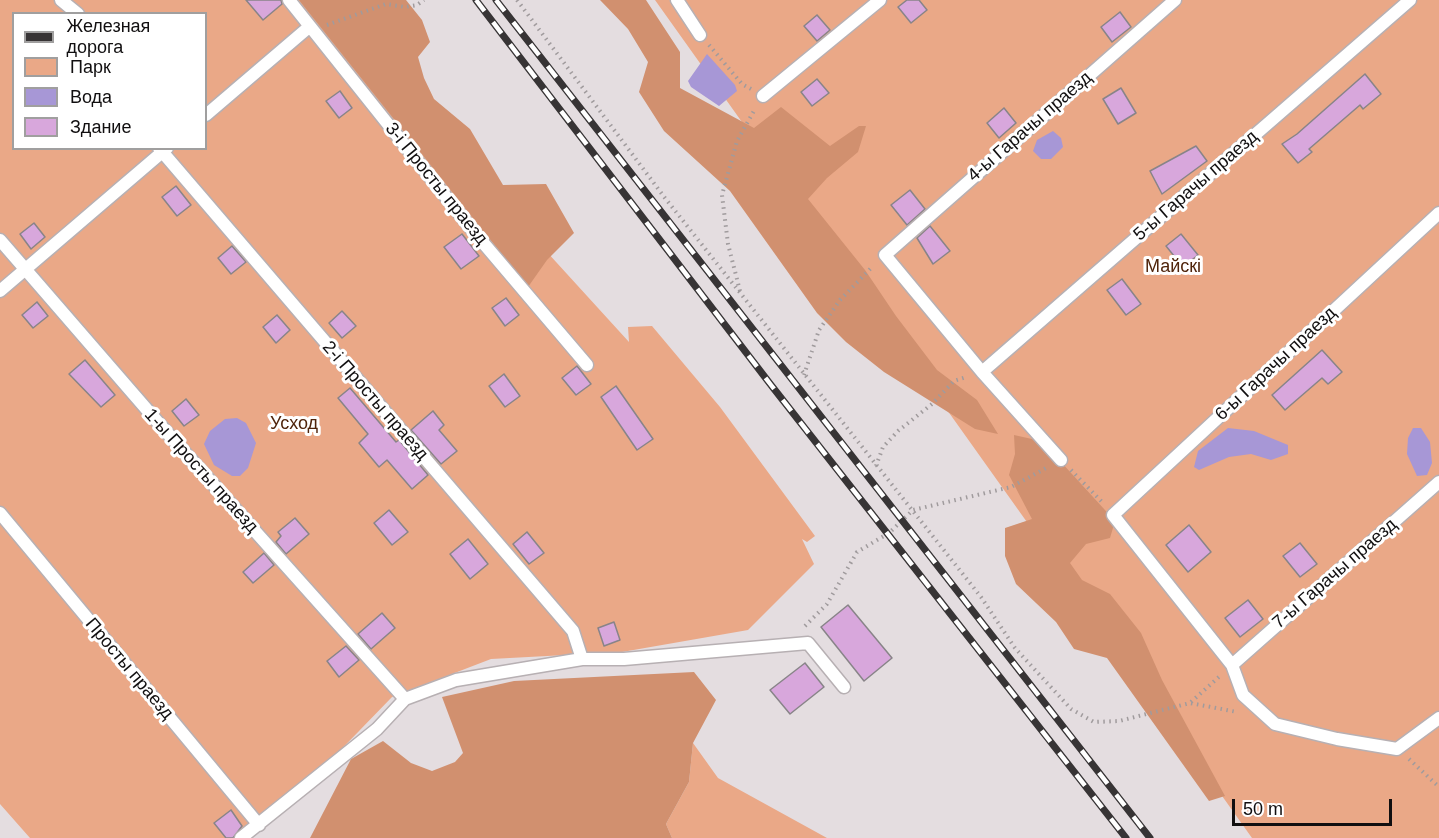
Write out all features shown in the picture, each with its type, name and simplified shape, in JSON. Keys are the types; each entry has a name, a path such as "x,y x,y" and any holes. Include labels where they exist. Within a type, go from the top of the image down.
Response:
{"lane":[{"path":"60,0 75,12"},
{"name":"3-і Просты праезд","path":"289,0 474,232 587,365"},
{"path":"677,0 700,35"},
{"path":"763,96 880,0"},
{"name":"4-ы Гарачы праезд","path":"885,255 1175,0"},
{"name":"5-ы Гарачы праезд","path":"982,372 1410,0"},
{"path":"207,114 309,27"},
{"path":"0,291 162,150"},
{"name":"2-і Просты праезд","path":"162,150 573,631 582,659"},
{"name":"6-ы Гарачы праезд","path":"1113,515 1439,213"},
{"name":"1-ы Просты праезд","path":"0,240 170,436 405,699"},
{"path":"885,255 982,372 1061,460"},
{"name":"7-ы Гарачы праезд","path":"1232,665 1439,482"},
{"name":"Просты праезд","path":"0,513 259,825"},
{"path":"1113,515 1232,665 1243,695 1275,724 1337,739 1397,749 1439,718"},
{"path":"241,838 377,729 405,699 456,680 582,659 624,659 808,643 844,687"}],"path":[{"path":"309,27 332,24 386,4 405,7 417,5 424,0"},
{"path":"517,0 741,295 981,597 1015,648 1071,709 1094,722 1119,721 1190,703 1242,714"},
{"path":"700,35 742,84 763,96 737,141 722,195 728,244 741,295"},
{"path":"804,375 819,330 840,300 885,255"},
{"path":"876,467 883,447 898,431 932,404 954,381 982,372"},
{"path":"786,645 827,604 857,552 889,533 913,510 1011,487 1061,460 1113,515"},
{"path":"1190,703 1232,665"},
{"path":"1397,749 1439,787"}],"green space":[{"name":"Усход","path":"0,0 321,0 340,25 629,342 628,327 652,326 720,407 815,536 807,542 802,539 814,564 748,630 622,652 491,659 392,697 294,798 235,838 30,838 0,804"},
{"name":"Майскі","path":"655,0 1439,0 1439,838 1252,838"},
{"path":"693,743 718,778 827,838 672,838 666,824 689,782"}],"shaded area":[{"path":"299,0 406,0 422,20 430,42 418,57 424,78 434,99 470,129 503,185 546,184 574,233 547,260 528,287"},
{"path":"600,0 646,0 680,52 680,88 754,128 781,107 830,146 859,126 866,126 858,152 827,178 808,199 865,270 937,370 977,400 998,434 975,429 884,372 846,342 817,313 730,191 664,131 639,92 648,62 628,29"},
{"path":"1014,435 1032,439 1050,450 1115,521 1110,538 1086,544 1070,563 1082,580 1110,594 1141,633 1162,680 1225,796 1209,801 1107,658 1074,649 1056,622 1016,584 1005,556 1005,528 1032,519 1009,475 1015,454"},
{"path":"694,672 716,700 693,743 689,782 666,824 672,838 310,838 351,759 383,741 411,763 432,771 455,762 463,753 442,697 514,681"}],"water":[{"path":"707,54 735,85 737,91 719,106 691,87 688,81"},
{"path":"1053,131 1061,138 1063,147 1051,159 1041,159 1033,151 1037,140"},
{"path":"237,418 246,423 256,443 248,468 240,476 232,476 214,465 204,444 210,431 225,419"},
{"path":"1228,428 1254,431 1288,445 1288,454 1271,460 1251,454 1229,457 1199,470 1194,467 1198,451"},
{"path":"1413,428 1421,428 1430,442 1432,463 1427,475 1417,476 1407,454 1408,438"}],"building":[{"path":"246,0 281,0 282,4 263,20"},
{"path":"907,0 919,0 927,10 911,23 898,7"},
{"path":"1120,12 1131,27 1112,42 1101,27"},
{"path":"817,15 830,30 817,41 804,26"},
{"path":"1365,74 1381,94 1363,109 1360,105 1309,149 1312,152 1298,163 1282,144 1297,134"},
{"path":"817,79 829,93 812,106 801,92"},
{"path":"1121,88 1136,113 1118,124 1103,99"},
{"path":"340,91 352,108 339,118 326,101"},
{"path":"1004,108 1016,123 999,138 987,123"},
{"path":"1196,146 1207,161 1162,194 1150,171"},
{"path":"176,186 191,205 177,216 162,197"},
{"path":"910,190 925,209 907,225 891,205"},
{"path":"34,223 45,237 31,249 20,234"},
{"path":"930,226 950,251 933,264 917,238"},
{"path":"462,234 479,256 461,269 444,247"},
{"path":"1181,234 1198,255 1183,267 1166,246"},
{"path":"232,246 246,262 231,274 218,258"},
{"path":"1122,279 1141,304 1126,315 1107,290"},
{"path":"506,298 519,315 505,326 492,308"},
{"path":"37,302 48,316 33,328 22,315"},
{"path":"342,311 356,326 342,338 329,323"},
{"path":"277,315 290,330 276,343 263,327"},
{"path":"1322,350 1342,372 1328,384 1322,378 1285,410 1272,395"},
{"path":"85,360 115,395 101,407 69,374"},
{"path":"577,366 591,384 576,395 562,378"},
{"path":"504,374 520,396 505,407 489,386"},
{"path":"616,386 653,439 637,450 601,397"},
{"path":"350,388 428,475 412,489 387,460 379,467 359,443 368,434 338,398"},
{"path":"186,399 199,415 184,426 172,411"},
{"path":"433,411 444,425 439,430 457,451 441,464 411,430"},
{"path":"389,510 408,532 392,545 374,523"},
{"path":"295,518 309,534 286,554 276,542 281,536 278,532"},
{"path":"1189,525 1211,552 1188,572 1166,545"},
{"path":"527,532 544,553 529,564 513,544"},
{"path":"468,539 488,564 470,579 450,554"},
{"path":"1300,543 1317,564 1300,577 1283,556"},
{"path":"264,553 274,565 253,583 243,572"},
{"path":"1248,600 1263,619 1240,637 1225,618"},
{"path":"848,605 892,658 864,681 821,627"},
{"path":"382,613 395,628 371,649 358,634"},
{"path":"614,622 620,640 604,646 598,628"},
{"path":"346,646 359,660 339,677 327,661"},
{"path":"805,663 824,687 790,714 770,690"},
{"path":"231,810 242,826 233,838 226,838 214,823"}],"railway":[{"path":"476,0 771,385 1126,838"},
{"path":"496,0 1150,838"}]}
